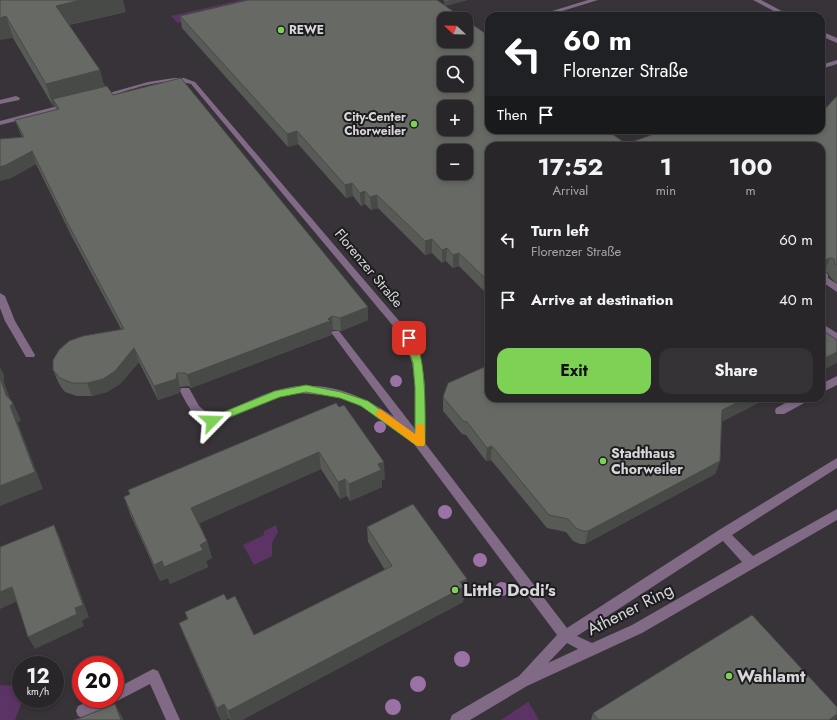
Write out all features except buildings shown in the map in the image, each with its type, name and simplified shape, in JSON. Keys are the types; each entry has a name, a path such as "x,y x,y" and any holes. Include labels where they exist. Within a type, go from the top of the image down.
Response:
{"street":[{"path":"553,12 595,0"},
{"path":"756,0 778,12"},
{"path":"825,35 837,41"},
{"path":"825,66 837,62"},
{"name":"Florenzer Straße","path":"94,99 167,80 183,79 193,83 409,338 418,363 420,387 420,443"},
{"path":"0,102 16,98"},
{"path":"0,123 79,103"},
{"path":"825,281 837,290"},
{"path":"0,296 10,321 30,355"},
{"path":"825,329 837,338"},
{"path":"336,333 565,636 590,649"},
{"path":"825,387 837,380"},
{"path":"185,390 198,414 212,421 278,394 296,389 306,388 341,395 360,401 377,411 420,443"},
{"path":"780,411 797,402"},
{"name":"Athener Ring","path":"522,681 565,636 837,462"},
{"name":"Athener Ring","path":"457,720 522,681 637,629 837,514"},
{"path":"723,534 751,563"},
{"path":"124,691 153,675 172,720"},
{"path":"83,711 90,708"}],"shaded area":[{"path":"241,0 297,0 178,23 171,16"},
{"path":"276,525 278,532 272,543 272,556 254,565 243,545 264,535 264,531"},
{"path":"0,685 12,686 12,708 20,708 15,720 0,720"},
{"path":"528,702 539,720 501,720"}],"slow traffic":[{"path":"380,413 420,443 420,427"}],"place":[{"name":"REWE","path":"281,30"},
{"name":"City-Center Chorweiler","path":"414,124"},
{"name":"Stadthaus Chorweiler","path":"603,461"},
{"name":"Little Dodi's","path":"455,590"},
{"name":"Wahlamt","path":"729,676"}],"route":[{"path":"212,421 278,394 306,388 341,395 364,403 420,443 420,387 418,363 409,338"}]}
